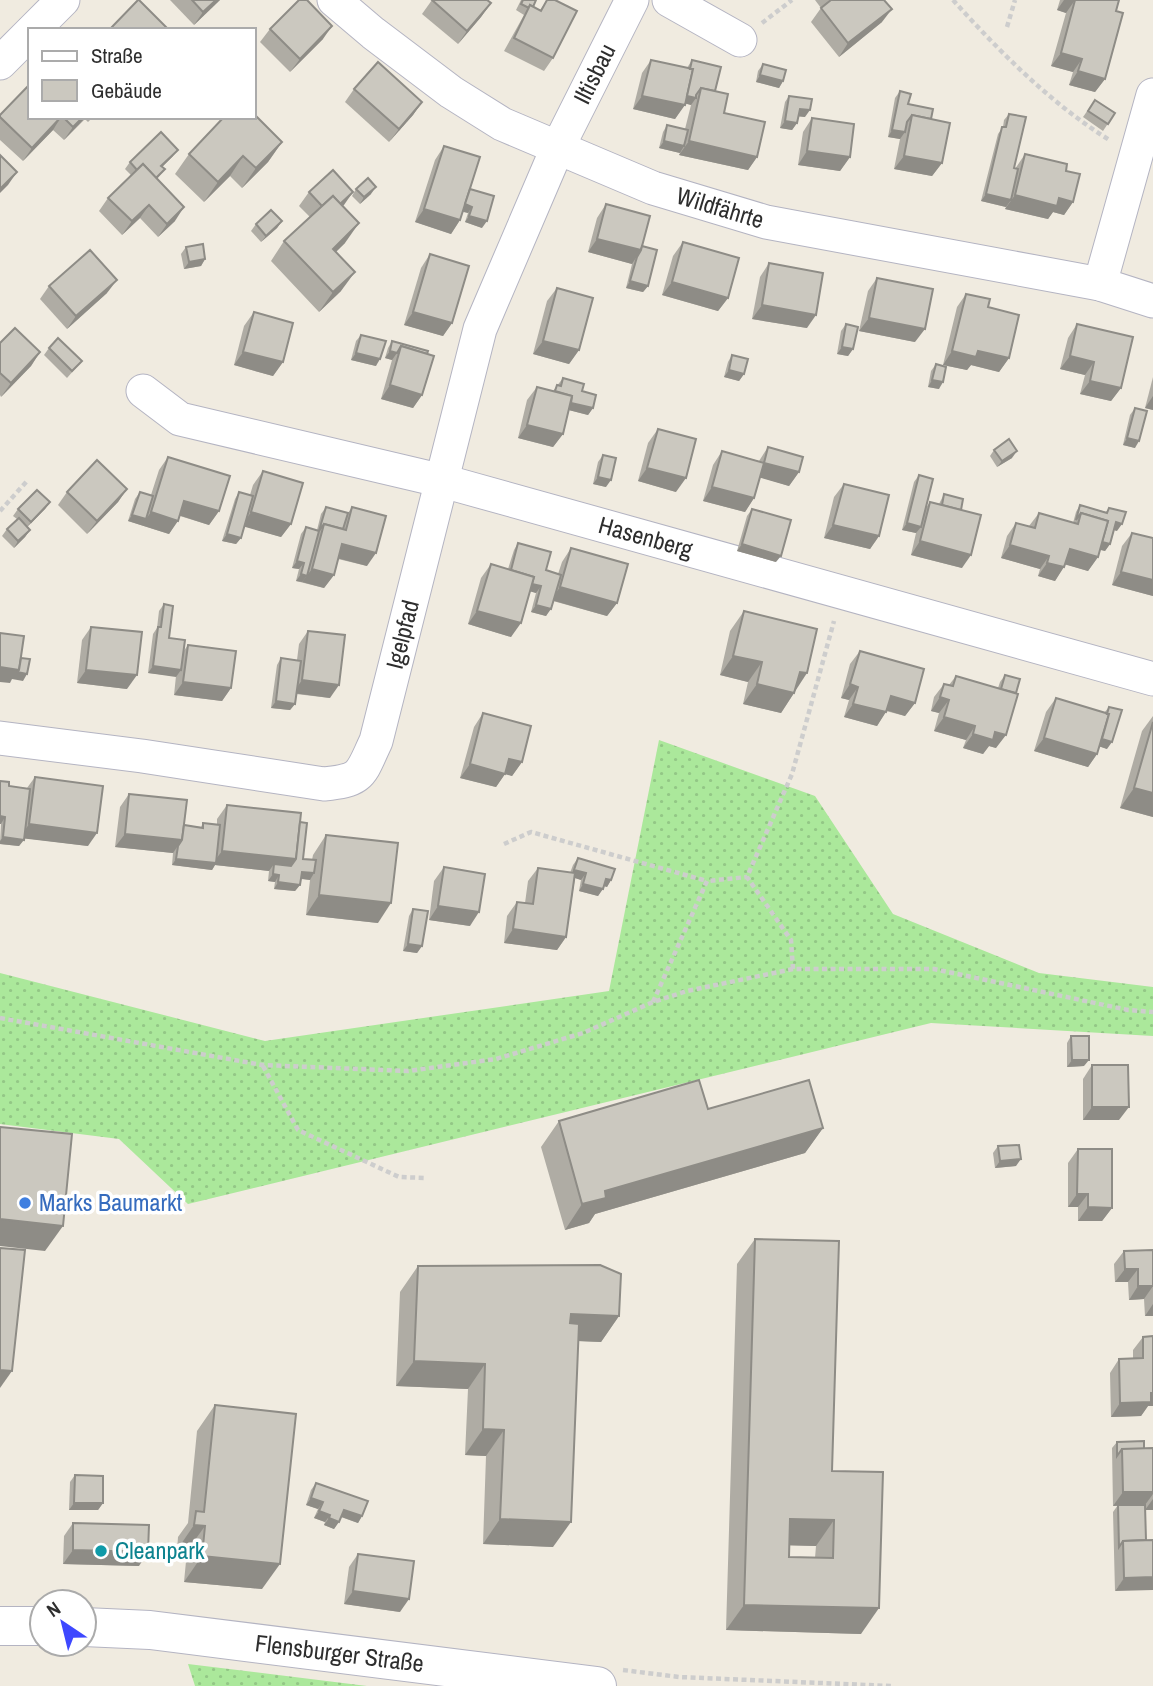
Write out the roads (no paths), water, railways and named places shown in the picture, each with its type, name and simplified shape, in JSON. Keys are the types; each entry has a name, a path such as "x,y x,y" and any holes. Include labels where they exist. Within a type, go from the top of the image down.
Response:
{"street":[{"path":"35,28 63,0"},
{"name":"Wildfährte","path":"334,0 451,92 502,124 653,188 766,222 1100,284 1153,301"},
{"name":"Iltisbau","path":"557,149 632,0"},
{"path":"669,0 740,40"},
{"path":"0,63 28,35"},
{"path":"1100,284 1153,95"},
{"name":"Igelpfad","path":"0,738 142,756 324,784 351,781 363,769 376,741 480,329 557,149"},
{"name":"Hasenberg","path":"142,391 180,419 443,481 1153,679"},
{"path":"0,1626 28,1626"},
{"name":"Flensburger Straße","path":"98,1629 163,1631 597,1686"}],"place":[{"name":"Marks Baumarkt","path":"25,1203"},
{"name":"Cleanpark","path":"101,1551"}]}
